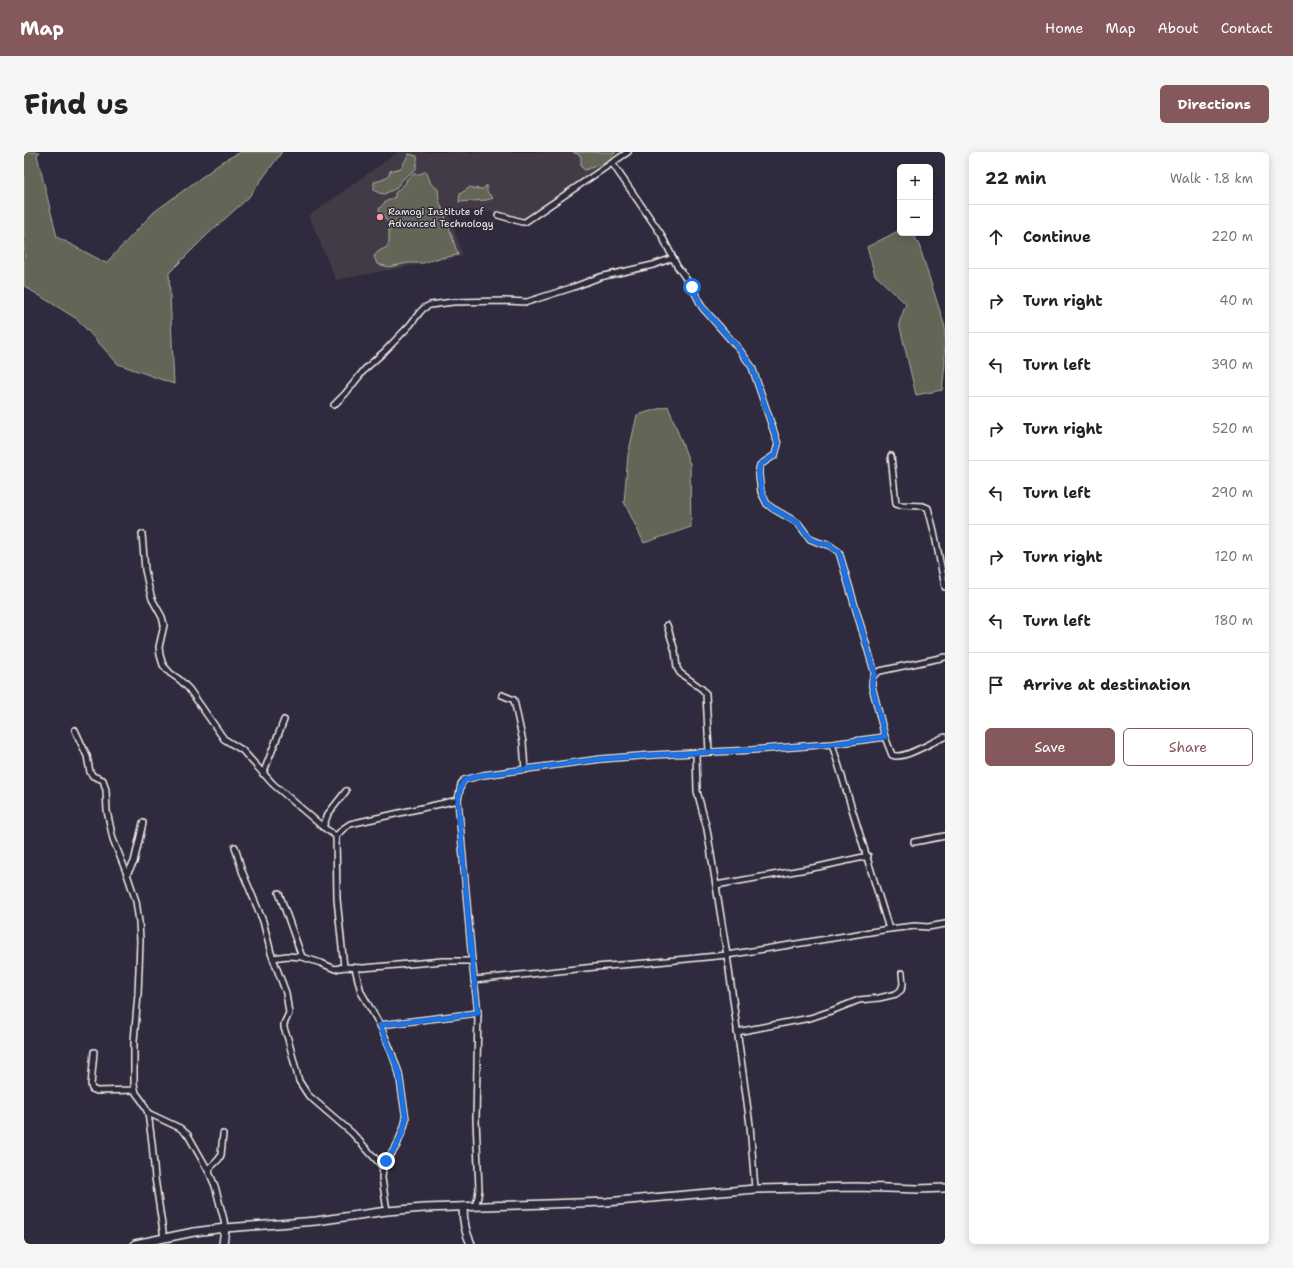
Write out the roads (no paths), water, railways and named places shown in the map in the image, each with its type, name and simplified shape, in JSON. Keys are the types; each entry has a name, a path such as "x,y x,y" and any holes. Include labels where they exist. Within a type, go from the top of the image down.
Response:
{"main road":[{"path":"135,1244 225,1228 316,1221 388,1211 424,1208 606,1202 755,1189 856,1187 918,1189 945,1188"},
{"path":"462,1207 464,1223 471,1244"},
{"path":"223,1244 225,1228"}],"street":[{"path":"498,215 525,222 628,152"},
{"path":"612,163 661,234 677,266 692,287 702,307 739,349 752,367 778,444 775,455 760,465 759,476 762,492 767,504 798,523 810,539 829,545 839,552 875,674"},
{"path":"334,405 365,369 385,351 424,308 430,305 453,302 527,302 574,288 600,277 653,265 673,258"},
{"path":"891,456 896,504 923,506 928,508 945,587"},
{"path":"142,534 145,570 148,584 152,599 162,617 164,625 159,647 163,665 189,689 224,739 242,750 263,774 323,827 336,836"},
{"path":"667,625 675,651 677,668 680,673 702,689 706,694 708,752"},
{"path":"945,657 880,671 872,678 872,686 885,737 891,753 894,756 899,757 945,737"},
{"path":"502,695 514,700 516,704 523,742 525,770"},
{"path":"263,774 284,720"},
{"path":"74,730 87,756 90,772 93,776 103,780 105,784 107,811 113,840 136,901 140,941 138,994 134,1040 135,1090 148,1113 155,1178 164,1238"},
{"path":"475,1206 479,1189 476,1112 478,1013 458,800 461,784 464,780 471,777 601,759 832,744 885,737"},
{"path":"832,744 838,767 868,856 889,929"},
{"path":"696,753 697,792 707,829 727,955 750,1125 755,1189"},
{"path":"323,827 328,814 346,791"},
{"path":"344,967 337,899 336,836 350,824 458,800"},
{"path":"127,874 134,862 143,823"},
{"path":"914,842 945,836"},
{"path":"235,846 242,871 263,921 273,958 286,994 289,1013 284,1024 284,1028 299,1081 308,1095 352,1133 383,1167"},
{"path":"716,885 818,867 868,856"},
{"path":"279,893 302,957"},
{"path":"474,980 727,955 889,929 914,926 928,927 945,924"},
{"path":"273,958 287,956 302,957 335,969 344,967 363,968 443,961 472,961"},
{"path":"355,968 361,992 380,1025 399,1073 406,1119 397,1145 383,1167 382,1178 388,1211"},
{"path":"737,1032 810,1018 859,1000 879,998 896,994 901,990 903,984 902,973"},
{"path":"380,1025 478,1013"},
{"path":"94,1052 92,1088 97,1091 135,1090"},
{"path":"148,1113 180,1128 188,1135 209,1172 215,1186 223,1214 225,1228"},
{"path":"209,1172 210,1168 219,1159 223,1134"}],"place":[{"name":"Ramogi Institute of Advanced Technology","path":"380,217"}]}
